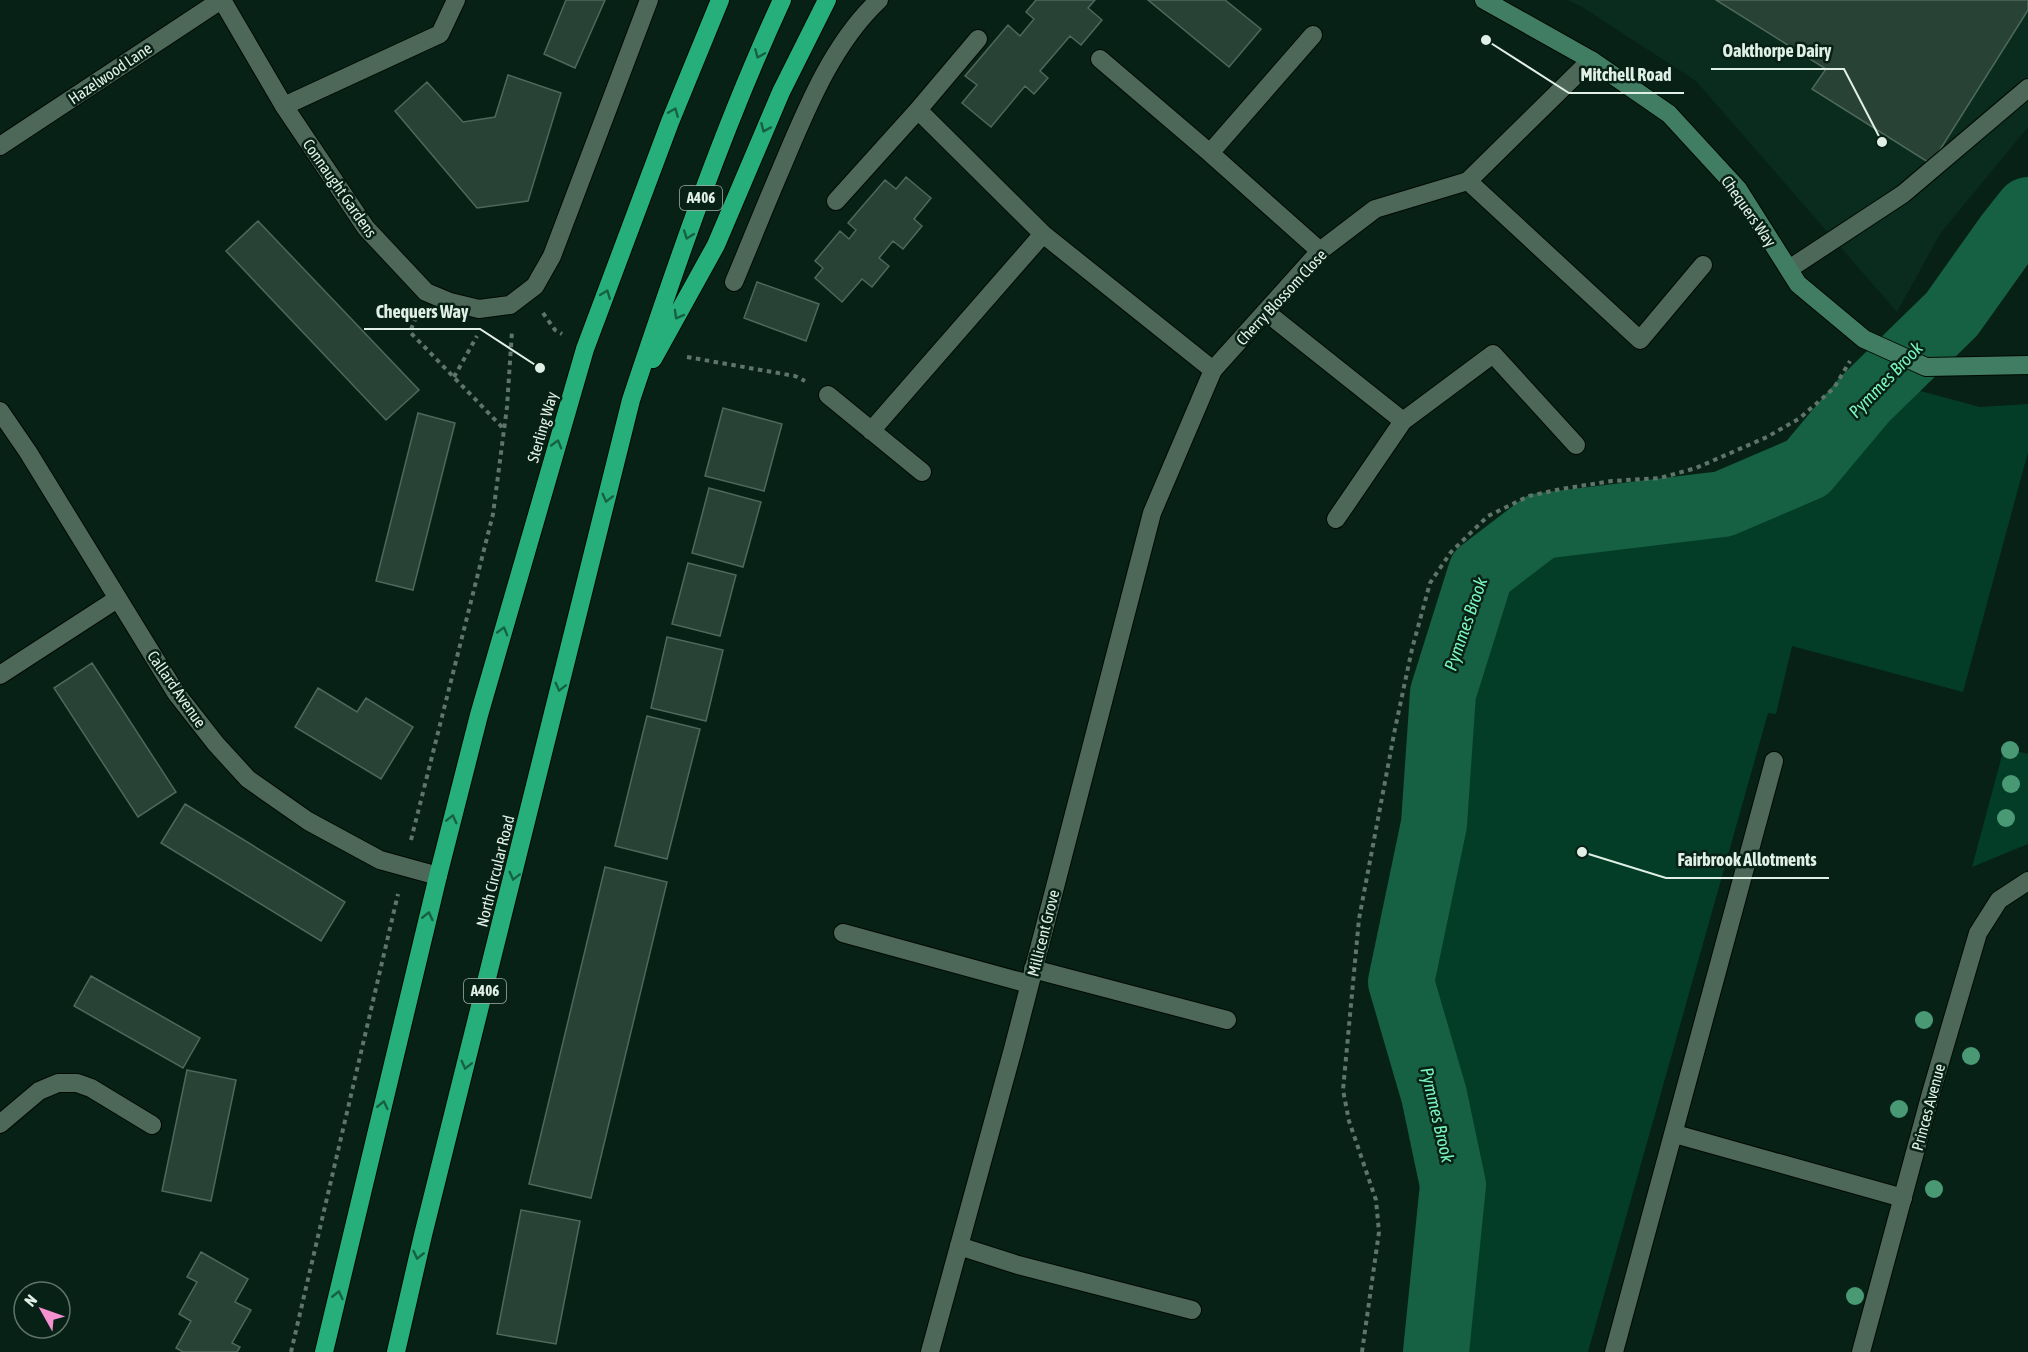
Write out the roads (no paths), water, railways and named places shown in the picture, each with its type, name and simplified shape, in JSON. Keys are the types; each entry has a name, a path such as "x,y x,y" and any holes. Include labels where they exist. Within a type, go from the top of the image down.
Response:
{"highway":[{"name":"Sterling Way","path":"438,876 478,715 585,349 670,122 720,0"},
{"name":"A406","path":"631,400 675,269 723,141 782,0"},
{"name":"A406","path":"631,400 716,245 781,92 826,0"},
{"name":"North Circular Road","path":"396,1352 423,1235 631,400"},
{"path":"324,1352 438,876"}],"street":[{"name":"Connaught Gardens","path":"221,0 284,106 366,228 426,292 450,302 479,309 510,305 535,286 552,256 649,0"},
{"name":"Hazelwood Lane","path":"0,146 221,0"},
{"path":"284,106 440,34 456,0"},
{"path":"734,282 796,132 828,66 879,0"},
{"name":"Chequers Way","path":"1484,0 1591,60 1668,114 1738,189 1798,284 1864,339 1926,367 2028,365"},
{"path":"1210,153 1313,35"},
{"path":"836,201 978,39"},
{"path":"1100,60 1210,153 1320,251"},
{"name":"Cherry Blossom Close","path":"1152,513 1213,370 1320,251 1375,209 1468,181 1591,60"},
{"path":"1789,270 1903,194 2028,88"},
{"path":"918,110 1043,234 1213,370"},
{"path":"1468,181 1640,340 1703,265"},
{"path":"871,431 1043,234"},
{"path":"1266,312 1403,421"},
{"path":"1336,519 1403,421 1493,354 1576,445"},
{"path":"828,395 922,472"},
{"name":"Callard Avenue","path":"0,411 28,452 176,693 216,744 248,779 308,821 380,860 438,876"},
{"name":"Millicent Grove","path":"930,1352 1152,513"},
{"path":"0,675 117,599"},
{"path":"1614,1352 1675,1134 1774,761"},
{"name":"Princes Avenue","path":"1861,1352 1931,1093 1978,933 1999,900 2028,881"},
{"path":"843,933 1227,1020"},
{"path":"0,1124 39,1091 58,1083 77,1083 91,1088 152,1125"},
{"path":"1675,1134 1903,1198"},
{"path":"959,1246 1018,1265 1192,1310"}],"waterway":[{"name":"Pymmes Brook","path":"1436,1352 1453,1185 1434,1095 1401,982 1434,824 1443,693 1481,572 1541,526 1723,504 1807,468 1864,400 1952,314 2028,210"}],"place":[{"name":"Mitchell Road","path":"1486,40"},
{"name":"Oakthorpe Dairy","path":"1882,142"},
{"name":"Chequers Way","path":"540,368"},
{"name":"Fairbrook Allotments","path":"1582,852"}]}
